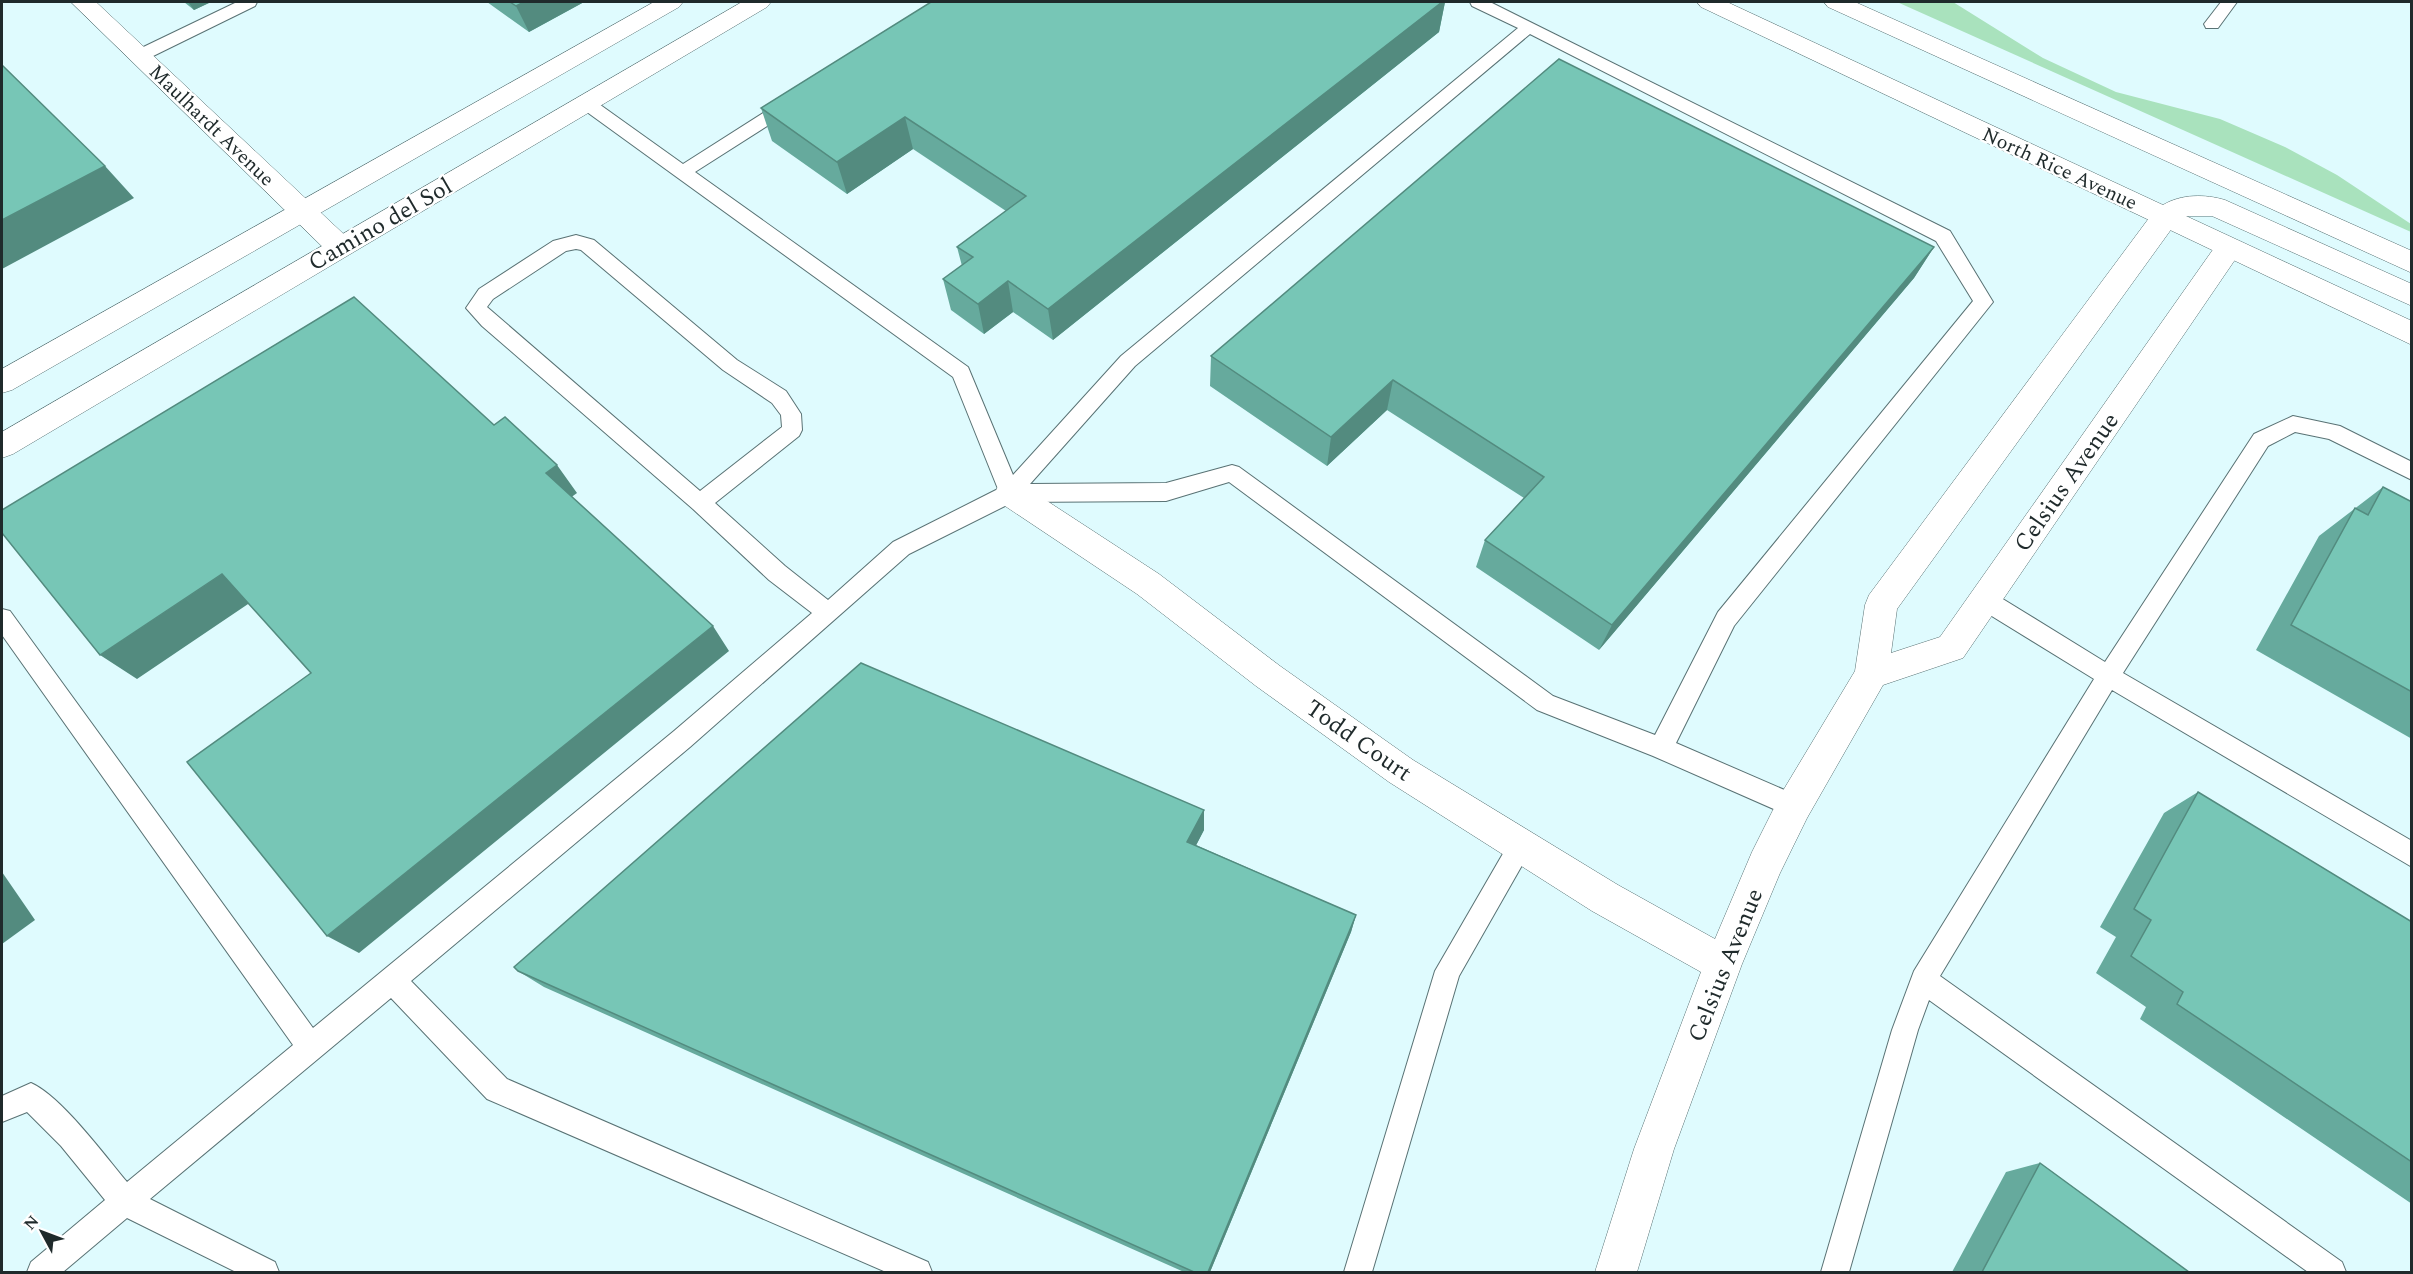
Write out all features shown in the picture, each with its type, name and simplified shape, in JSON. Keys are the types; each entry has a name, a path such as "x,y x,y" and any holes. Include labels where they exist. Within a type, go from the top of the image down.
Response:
{"main road":[{"name":"Maulhardt Avenue","path":"83,2 340,248"},
{"name":"Camino del Sol","path":"2,382 671,2"},
{"name":"Camino del Sol","path":"2,446 759,2"},
{"name":"North Rice Avenue","path":"1709,2 2412,334"},
{"path":"1836,2 2412,263"},
{"path":"2165,218 2182,206 2216,207 2412,296"},
{"name":"Celsius Avenue","path":"1616,1272 1654,1149 1723,964 1765,864 1794,806 1871,674 1881,605 2165,218"},
{"name":"Celsius Avenue","path":"1871,674 1951,648 2229,248"},
{"name":"Todd Court","path":"1010,493 1148,584 1268,676 1401,771 1605,898 1723,964"}],"lane":[{"path":"140,56 249,2"},
{"path":"1478,2 1943,236 1983,302 1726,619 1661,748"},
{"path":"2212,24 2229,2"},
{"path":"40,1272 682,739 901,548 1010,493 1128,361 1529,27"},
{"path":"683,172 802,96"},
{"path":"586,103 961,372 1010,493"},
{"path":"700,503 792,430 790,414 779,397 730,364 587,245 576,242 560,246 486,294 476,308 489,321 700,503 777,573 828,613"},
{"path":"1835,1272 1905,1030 1923,980 2108,676 2261,440 2293,424 2333,432 2412,472"},
{"path":"1010,493 1166,492 1232,473 1545,703 1661,748 1794,806"},
{"path":"1985,600 2108,676 2412,855"},
{"path":"2,618 311,1048"},
{"path":"1358,1272 1448,972 1521,846"},
{"path":"392,980 497,1089 918,1272"},
{"path":"1923,980 2332,1272"},
{"path":"2,1110 31,1097 71,1136 125,1202 265,1272"}],"green space":[{"path":"1897,2 1953,2 2043,58 2116,92 2220,119 2285,147 2337,175 2411,224 2411,232"}],"building":[{"path":"510,2 524,2 516,6"},
{"path":"931,2 1442,2 1048,309 1008,281 978,304 943,279 973,257 957,247 1026,196 905,117 837,162 761,108"},
{"path":"1559,59 1934,247 1612,625 1485,540 1544,477 1393,380 1331,437 1211,356"},
{"path":"2,65 105,166 2,220"},
{"path":"354,297 494,425 505,417 557,465 546,473 713,626 327,936 187,762 311,673 222,574 100,655 2,533 2,510"},
{"path":"2383,487 2412,502 2412,692 2291,625 2355,508 2368,515"},
{"path":"861,663 1204,810 1187,842 1356,915 1208,1272 1194,1272 518,971 514,967"},
{"path":"2198,792 2412,922 2412,1162 2177,1004 2183,992 2131,956 2151,920 2134,909"},
{"path":"2040,1163 2189,1272 1982,1272"}]}
